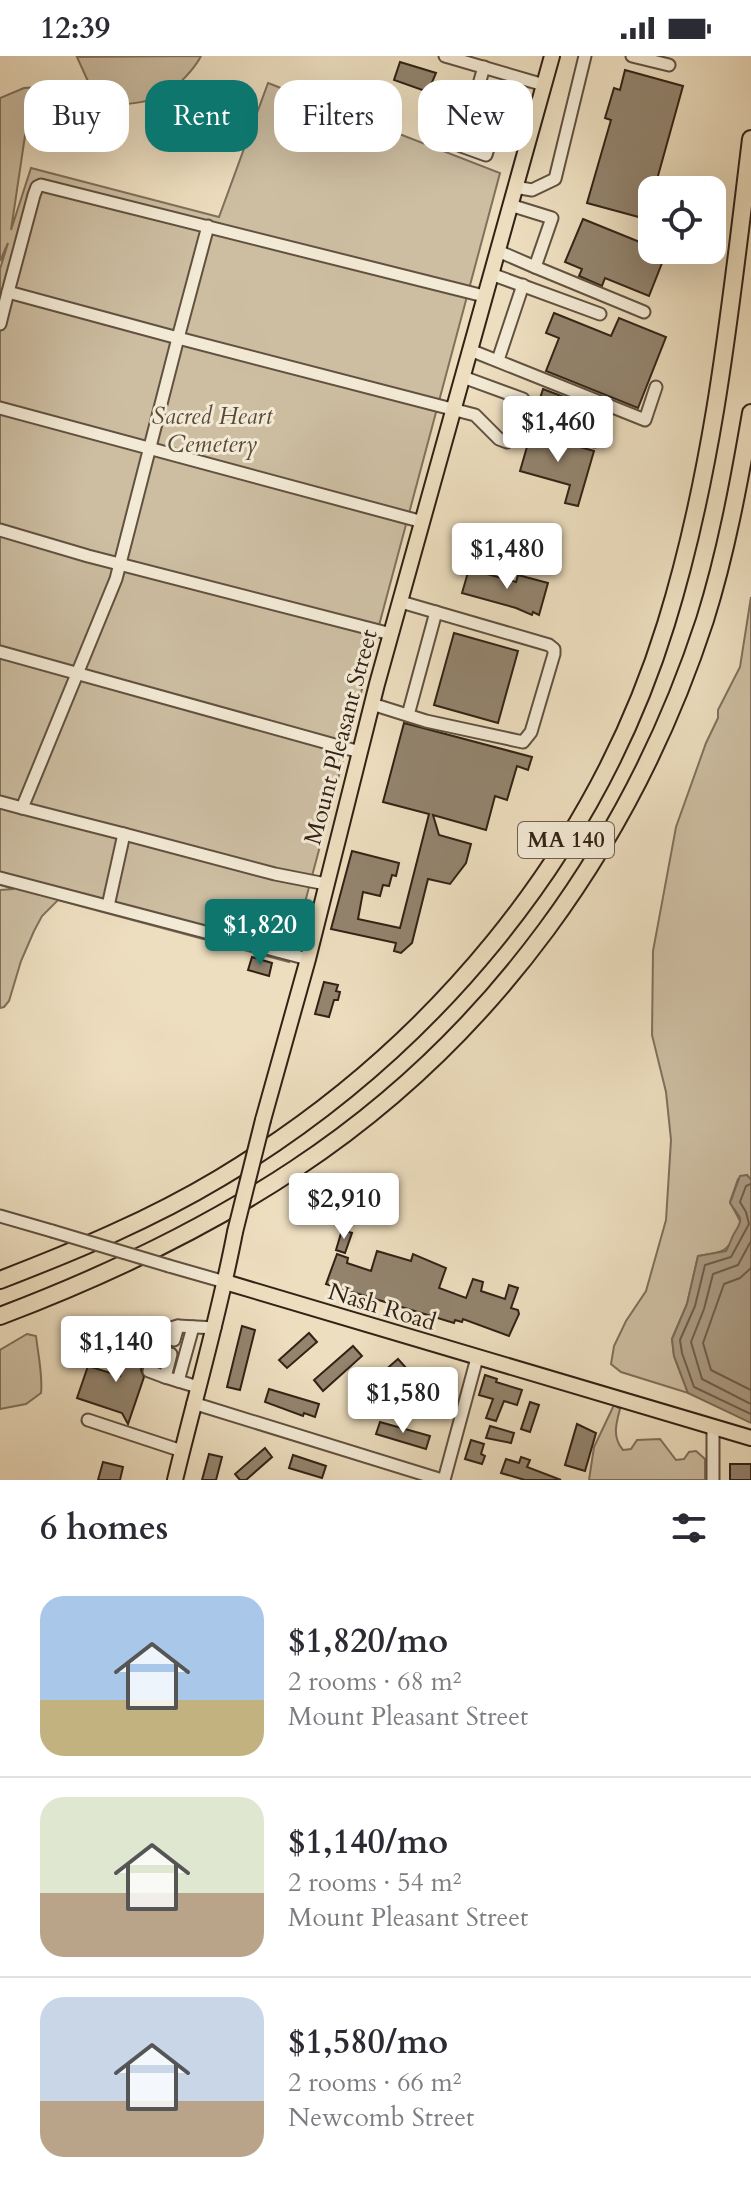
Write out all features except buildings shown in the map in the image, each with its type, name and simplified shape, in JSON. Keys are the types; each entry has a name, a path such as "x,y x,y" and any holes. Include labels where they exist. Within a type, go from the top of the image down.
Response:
{"highway":[{"name":"MA 140","path":"0,1280 110,1235 180,1201 236,1169 322,1109 389,1054 438,1007 502,931 555,857 599,784 633,714 683,566 723,369 751,139"},
{"name":"MA 140","path":"0,1316 183,1235 296,1169 412,1080 517,969 565,905 603,846 634,791 664,727 714,590 735,502 751,413"}],"main road":[{"name":"Mount Pleasant Street","path":"533,126 552,56"},
{"name":"Mount Pleasant Street","path":"175,1480 215,1328 263,1120 308,959 372,704 525,152"},
{"name":"Nash Road","path":"225,1282 751,1438"}],"street":[{"path":"445,56 544,85"},
{"path":"515,187 532,190 555,179 585,56"},
{"path":"632,56 669,65"},
{"path":"480,80 484,67"},
{"path":"0,324 34,195 41,185 484,296"},
{"path":"510,205 552,218 535,267"},
{"path":"22,808 121,563 208,226"},
{"path":"498,251 644,312"},
{"path":"491,274 600,314"},
{"path":"498,360 523,285"},
{"path":"8,292 475,415 499,439 507,442 523,402 520,397 463,377"},
{"path":"470,350 645,420 656,387"},
{"path":"0,408 423,522"},
{"path":"518,419 595,441"},
{"path":"0,530 391,634"},
{"path":"372,704 523,742 531,732 554,654 554,649 549,645 401,602"},
{"path":"408,715 436,612"},
{"path":"0,652 360,752"},
{"path":"0,802 275,874 326,884"},
{"path":"108,906 124,834"},
{"path":"0,878 308,959"},
{"name":"Nash Road","path":"0,1216 225,1282"},
{"path":"198,1387 149,1371 159,1331 178,1326 215,1328"},
{"path":"174,1340 178,1326"},
{"path":"178,1381 193,1327"},
{"path":"165,1377 171,1354"},
{"path":"193,1403 443,1480 477,1358"},
{"path":"88,1420 182,1451"},
{"path":"713,1427 713,1480"}],"green space":[{"path":"201,56 182,80 145,80 145,101 129,103 129,80 87,80 77,57"},
{"name":"Sacred Heart Cemetery","path":"268,83 274,85 274,152 402,152 402,135 418,141 418,152 446,152 500,173 289,962 58,900 42,916 21,961 9,1001 0,1008 0,890 14,889 0,885 0,269 8,243 0,261 0,98 24,88 24,142 11,230 31,168 219,217 243,152 258,152 258,110"},
{"path":"751,597 751,1180 747,1175 738,1179 730,1202 741,1223 730,1244 717,1253 698,1256 687,1304 672,1339 674,1356 688,1393 621,1372 611,1364 614,1346 646,1291 666,1220 671,1140 666,1092 652,1035 653,951 676,827 718,718 718,710 740,667"},
{"path":"27,1334 36,1336 41,1393 26,1404 0,1409 0,1350"},
{"path":"614,1405 620,1409 616,1435 623,1450 631,1449 637,1440 660,1439 676,1460 696,1451 705,1459 705,1480 589,1480 594,1447"}],"water":[{"path":"747,1175 751,1180 751,1423 688,1393 674,1356 672,1339 687,1304 698,1256 726,1251 740,1223 740,1217 730,1203 740,1176"}]}
